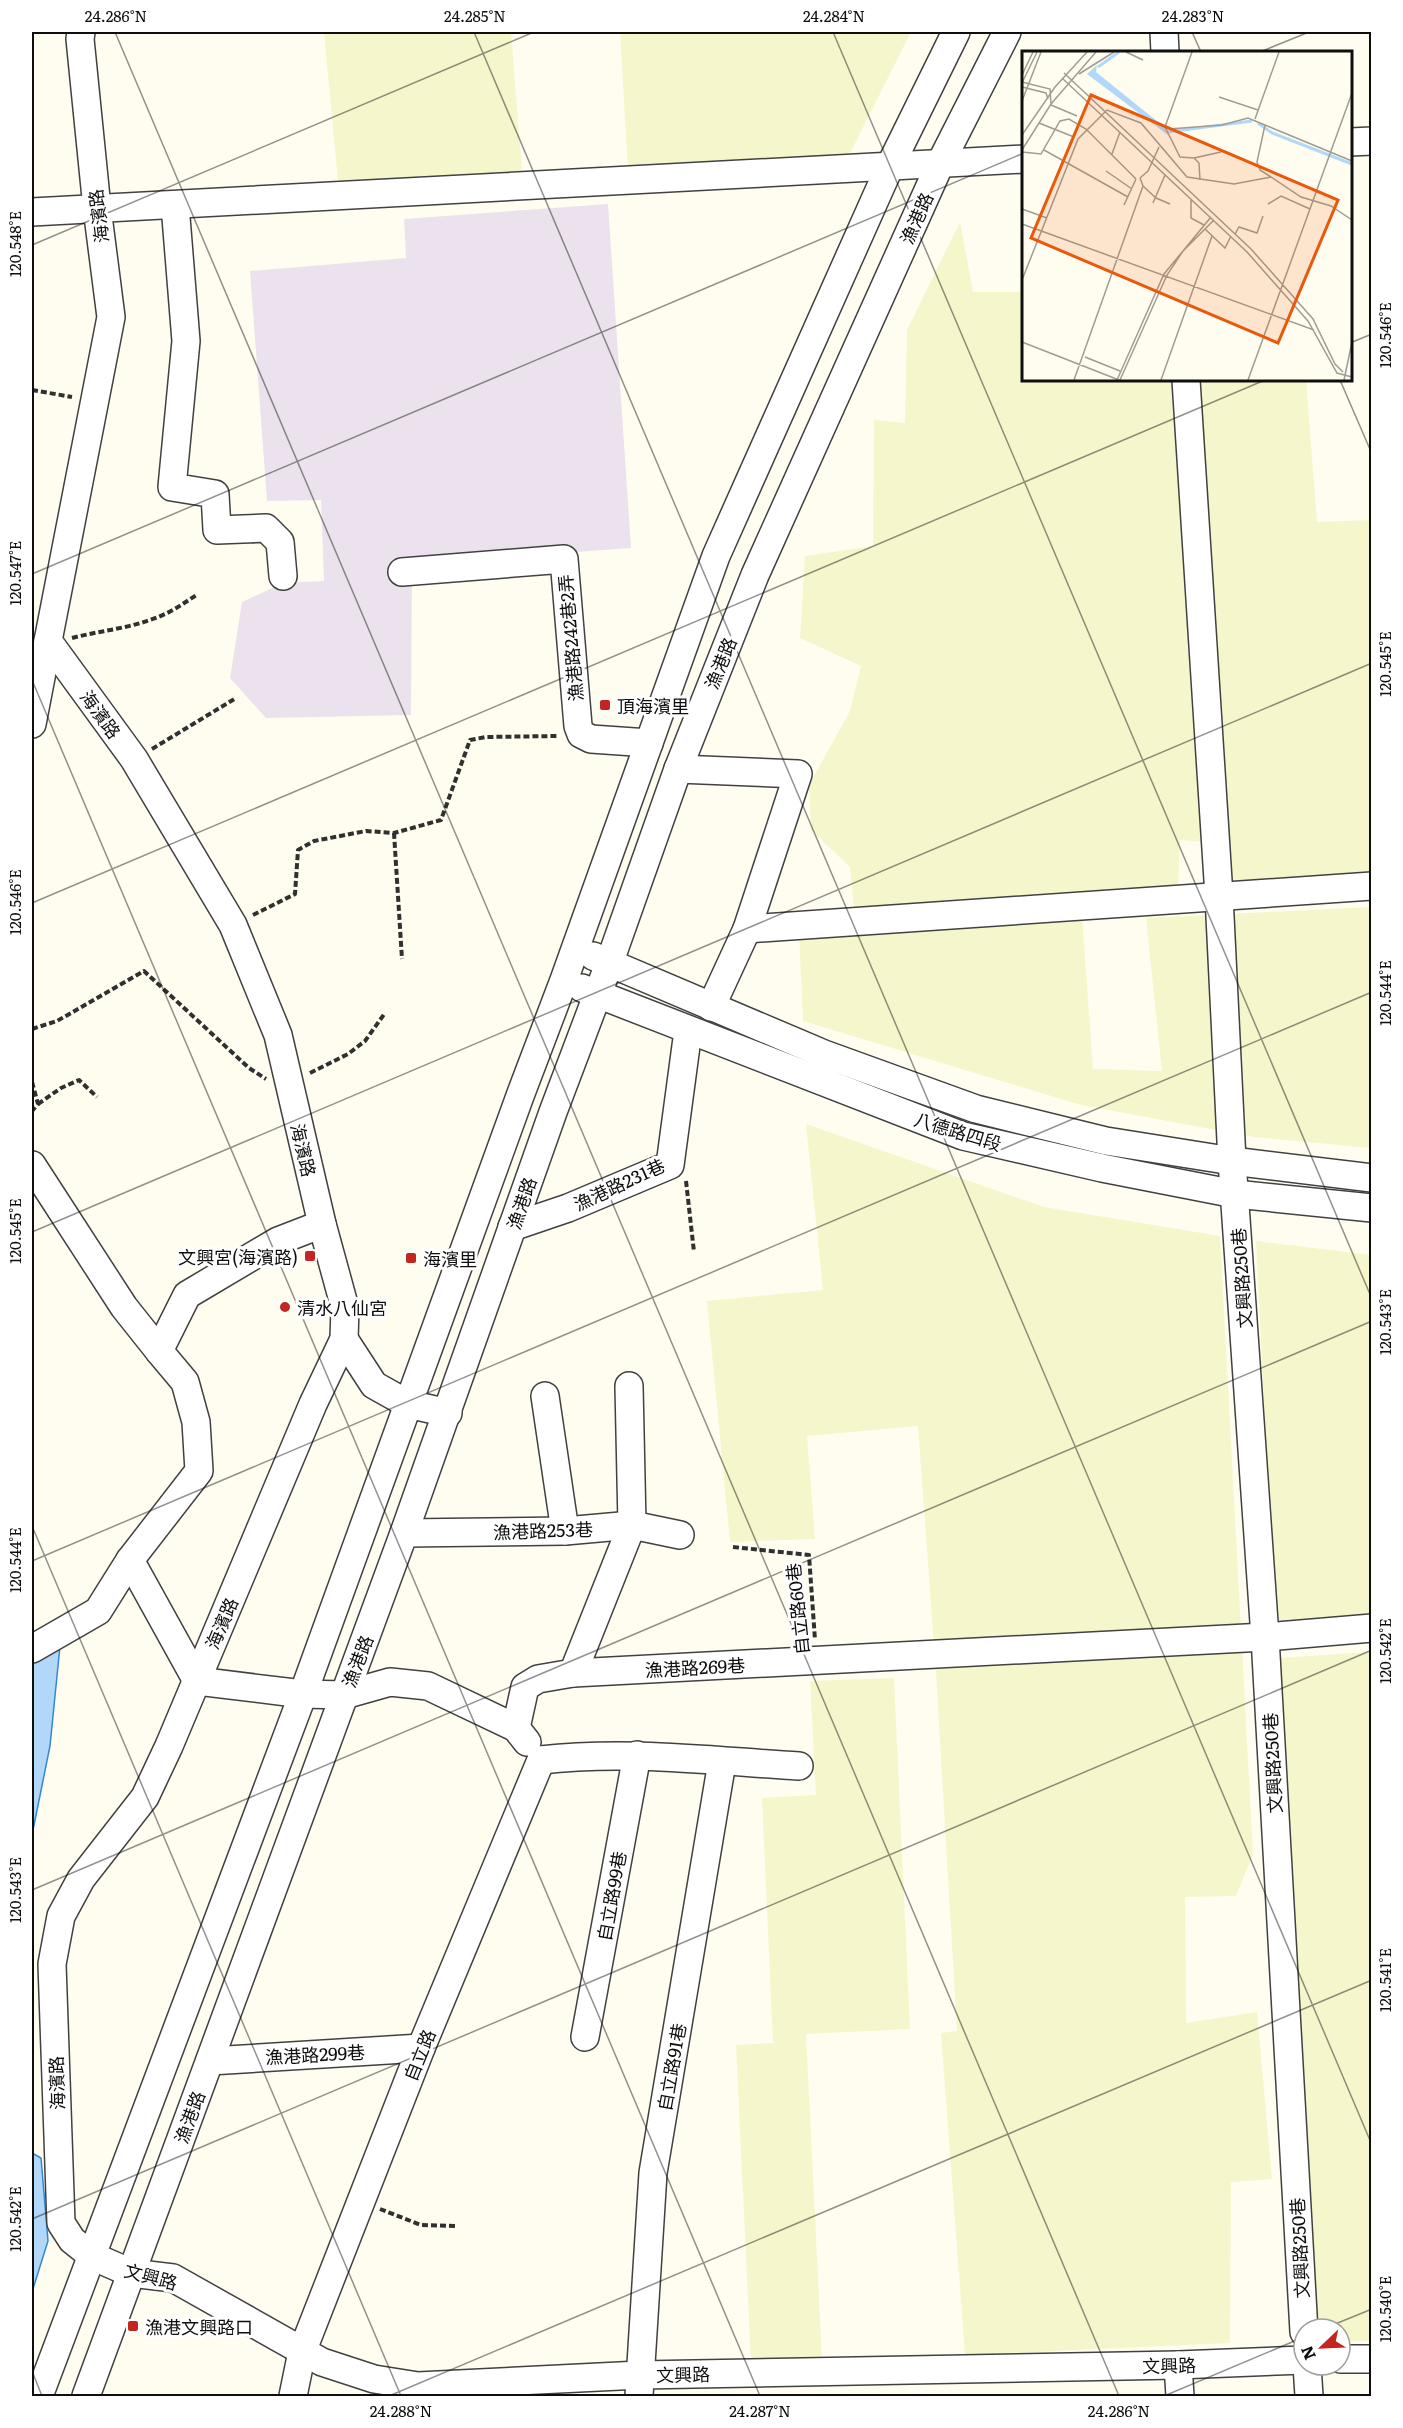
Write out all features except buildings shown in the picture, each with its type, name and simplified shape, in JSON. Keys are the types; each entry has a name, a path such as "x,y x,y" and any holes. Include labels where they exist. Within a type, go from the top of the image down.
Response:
{"street":[{"name":"海濱路","path":"81,32 97,208 111,317 48,641 134,759 233,925 278,1035 322,1224 345,1308 345,1339 313,1404 169,1746 145,1797 81,1879 61,1916 52,1964 62,2223 72,2240 92,2256"},
{"name":"漁港路","path":"39,2397 303,1694 716,556 890,166 956,32"},
{"name":"漁港路","path":"86,2397 448,1413 512,1227 678,769 754,575 940,164 1007,32"},
{"path":"1164,32 1165,51"},
{"path":"1352,142 1371,141"},
{"path":"32,212 1022,159"},
{"path":"175,205 186,341 172,488 215,494 218,530 267,528 280,542 283,576"},
{"name":"文興路250巷","path":"1186,381 1219,896 1232,1161 1265,1636 1303,2317"},
{"name":"漁港路242巷2弄","path":"402,572 564,559 578,726 581,734"},
{"path":"32,724 48,641"},
{"path":"581,734 591,739 649,743"},
{"path":"678,769 798,774 747,929 711,1007"},
{"path":"747,929 1371,886"},
{"name":"八德路四段","path":"574,948 824,1054 975,1109 1106,1141 1232,1161 1371,1178"},
{"name":"八德路四段","path":"564,980 596,996 963,1136 1235,1194 1371,1208"},
{"name":"漁港路231巷","path":"512,1227 568,1208 670,1165 688,1031"},
{"path":"1154,1178 1156,1149"},
{"path":"32,1166 124,1307 185,1382 196,1422 199,1471 130,1560 98,1611 32,1649"},
{"path":"159,1351 187,1295 278,1240 322,1224"},
{"path":"345,1339 374,1385 408,1404 448,1413"},
{"path":"573,1673 632,1525 629,1386"},
{"path":"545,1396 565,1531"},
{"name":"漁港路253巷","path":"404,1533 565,1531 632,1525 680,1535"},
{"path":"130,1560 197,1681 303,1694 344,1695 390,1682 429,1686 516,1728 541,1760 582,1755 637,1755 799,1766"},
{"name":"漁港路269巷","path":"516,1728 525,1687 538,1679 573,1673 816,1662 1371,1628"},
{"name":"自立路99巷","path":"585,2037 637,1755"},
{"name":"自立路","path":"293,2397 302,2352 421,2048 541,1760"},
{"name":"自立路91巷","path":"639,2386 653,2173 722,1761"},
{"name":"漁港路299巷","path":"210,2061 421,2048"},
{"name":"文興路","path":"92,2256 131,2273 173,2278 302,2352 347,2372 418,2386 639,2386 1292,2360"},
{"path":"1352,2359 1371,2359"},
{"path":"1178,2365 1180,2397"},
{"path":"1308,2377 1309,2397"}],"path":[{"path":"32,390 95,400"},
{"path":"48,641 61,642 93,633 117,630 165,614 198,594"},
{"path":"134,759 236,698"},
{"path":"233,925 295,894 298,850 314,841 366,831 394,833 441,820 470,740 486,736 549,737 581,734"},
{"path":"394,833 402,959"},
{"path":"32,1029 57,1021 144,971 249,1068 291,1090 365,1041 385,1013"},
{"path":"32,1111 61,1088 79,1080 98,1097"},
{"path":"32,1082 38,1104"},
{"path":"671,1158 684,1161 694,1252"},
{"name":"自立路60巷","path":"733,1547 808,1555 816,1662"},
{"path":"361,2201 421,2225 454,2226"}],"shaded area":[{"path":"608,204 631,548 412,564 411,715 266,718 230,678 242,602 283,583 324,581 321,500 267,501 250,271 406,258 404,219"}],"green space":[{"path":"324,32 511,32 522,172 338,181"},
{"path":"620,32 911,32 850,153 628,170"},
{"path":"960,222 973,292 1022,292 1022,381 1172,381 1203,842 1180,840 1178,888 854,909 850,867 811,830 809,785 850,711 861,666 800,638 805,556 873,546 874,420 905,423 907,330"},
{"path":"1195,381 1306,381 1317,522 1371,520 1371,876 1227,883"},
{"path":"1371,907 1371,1148 1254,1137 1081,1105 803,1021 799,932 1082,916 1093,1069 1162,1071 1146,918"},
{"path":"806,1124 1044,1207 1220,1236 1253,1854 1236,1896 1185,1897 1186,2023 1257,2012 1272,2179 1231,2182 1230,2343 965,2355 941,2033 957,2031 936,1673 918,1426 807,1436 815,1539 730,1542 707,1301 823,1290"},
{"path":"1256,1241 1371,1255 1371,1618 1275,1623"},
{"path":"1371,1652 1371,2341 1352,2341 1352,2317 1315,2317 1279,1658"},
{"path":"894,1678 910,2029 806,2034 822,2360 751,2363 736,2045 773,2043 762,1798 816,1795 810,1681"}],"water":[{"path":"60,1646 50,1746 32,1835 32,1658"},
{"path":"32,2153 41,2158 48,2241 32,2292"}],"place":[{"name":"頂海濱里","path":"605,705"},
{"name":"文興宮(海濱路)","path":"310,1256"},
{"name":"海濱里","path":"411,1258"},
{"name":"清水八仙宮","path":"285,1307"},
{"name":"漁港文興路口","path":"133,2326"}]}
